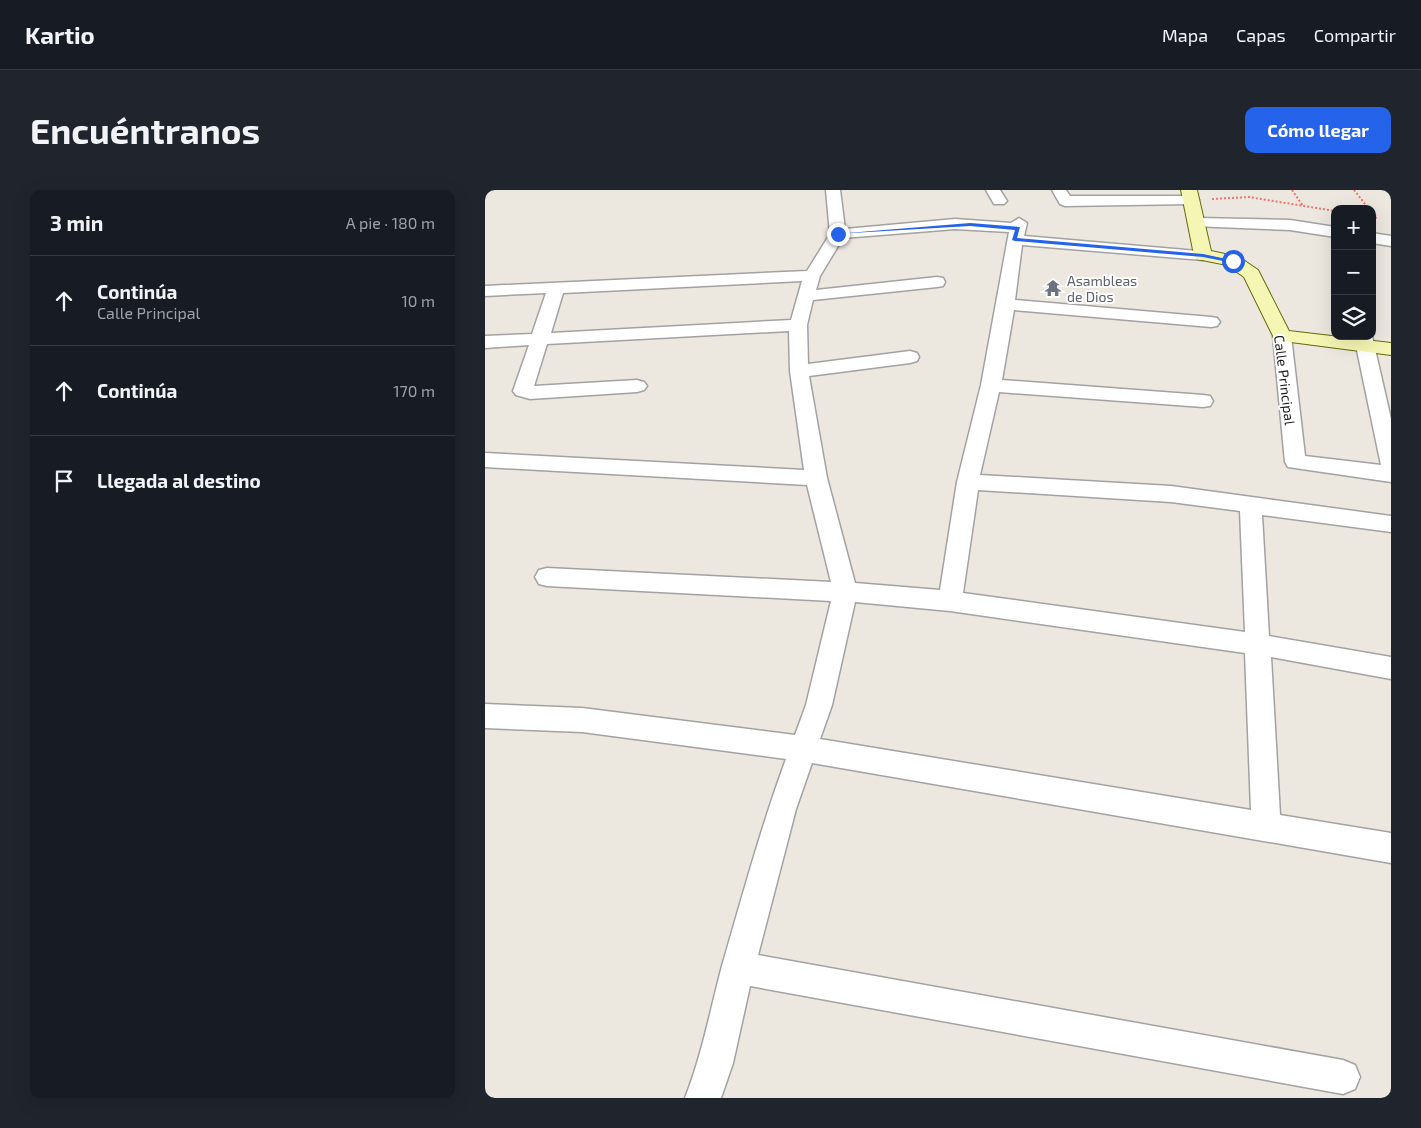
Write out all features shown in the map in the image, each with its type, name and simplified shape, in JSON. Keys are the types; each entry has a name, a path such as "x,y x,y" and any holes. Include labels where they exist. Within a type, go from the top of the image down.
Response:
{"street":[{"path":"703,1098 715,1063 738,968 782,809 819,705 845,592 816,478 799,371 799,325 805,296 812,276 838,234 833,190"},
{"path":"838,234 955,224 1017,230 1203,255 1190,195 1131,195 1065,201 1059,190"},
{"path":"1197,223 1290,224 1331,231"},
{"path":"950,601 968,482 991,385 1017,230"},
{"path":"1376,239 1391,241"},
{"name":"Calle Principal","path":"1203,255 1233,261 1252,274 1282,336 1295,462 1391,474"},
{"path":"485,291 812,276"},
{"path":"805,296 937,282"},
{"path":"556,288 522,389 524,392 637,386"},
{"path":"1006,304 1211,322"},
{"path":"485,342 799,325"},
{"path":"1282,336 1364,341 1391,349"},
{"path":"1364,341 1391,465"},
{"path":"799,371 910,357"},
{"path":"991,385 1203,401"},
{"path":"485,460 816,478"},
{"path":"968,482 1171,494 1391,524"},
{"path":"1251,506 1266,827"},
{"path":"547,577 845,592 950,601 1258,644 1391,668"},
{"path":"485,716 583,720 804,749 1391,848"},
{"path":"738,968 1343,1078"}],"path":[{"path":"1292,190 1303,206"},
{"path":"1354,190 1366,205"},
{"path":"1190,195 1249,196 1331,210"}],"place":[{"name":"Asambleas de Dios","path":"1053,288"}],"route":[{"path":"838,234 970,224 1018,228 1015,240 1203,255 1233,261"}]}
